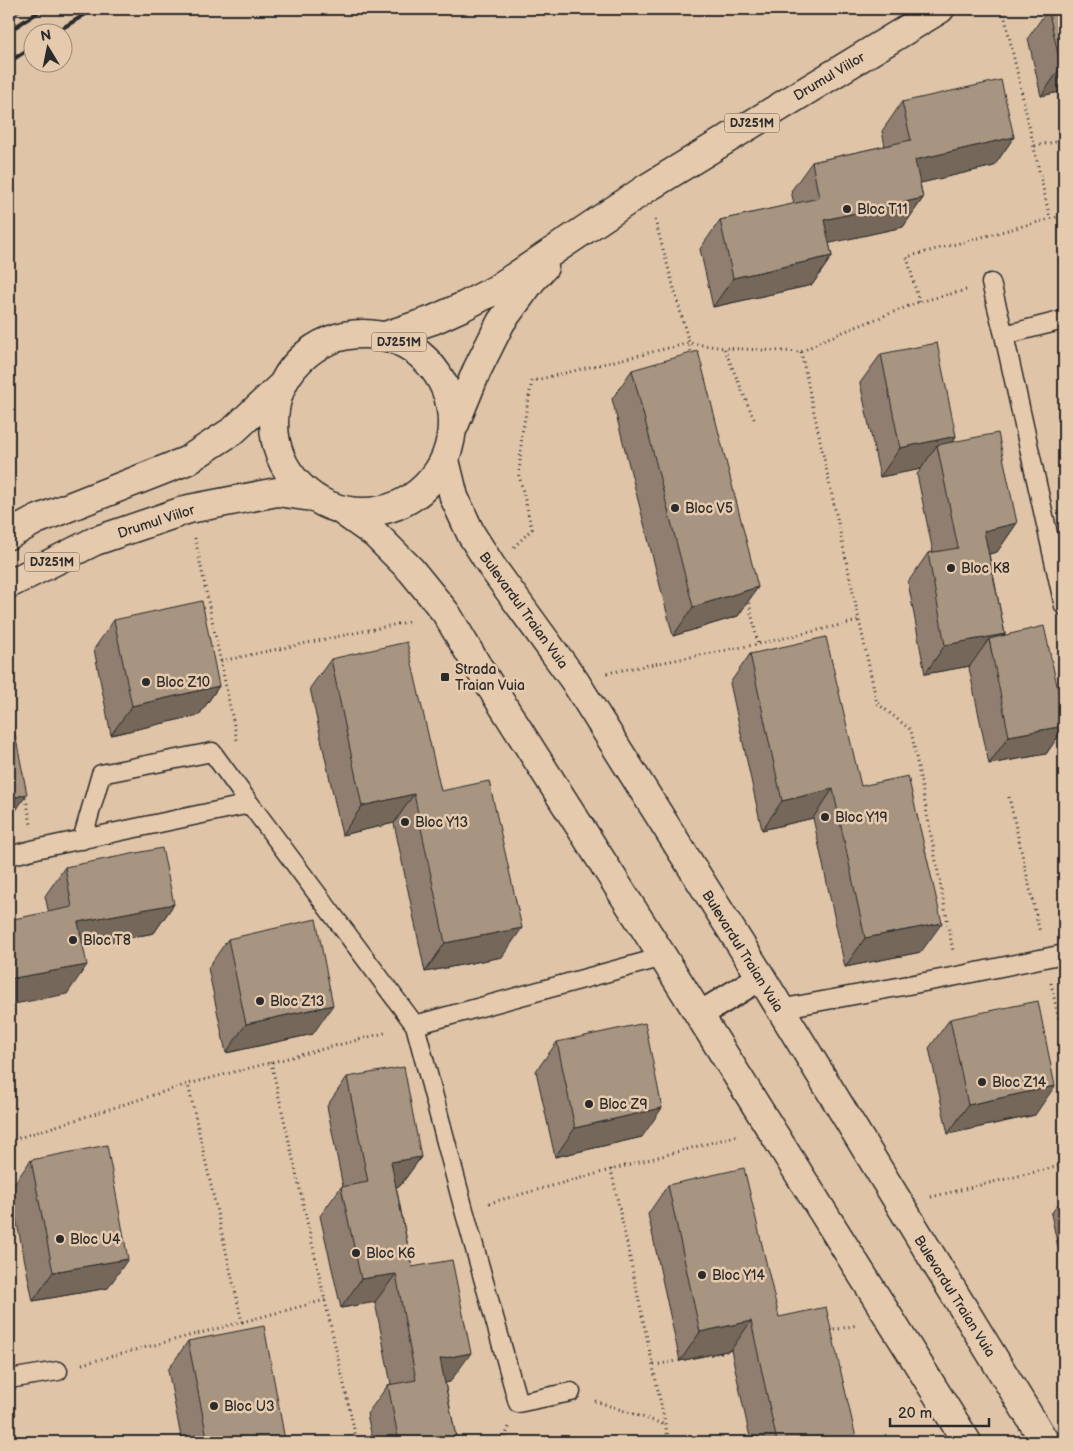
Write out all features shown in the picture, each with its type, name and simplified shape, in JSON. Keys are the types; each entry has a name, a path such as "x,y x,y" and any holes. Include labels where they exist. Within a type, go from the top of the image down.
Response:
{"main road":[{"name":"Drumul Viilor","path":"385,336 433,320 495,290 646,188 940,9"},
{"name":"Drumul Viilor","path":"453,430 477,370 501,322 532,280 568,242"},
{"name":"DJ251M","path":"9,535 36,520 186,461 234,430 281,386 298,360 324,342 354,334 385,336 414,348 436,371 450,399 453,430 445,460 427,486 402,504 372,512 341,510 312,497 290,476 276,448 273,416 281,386"},
{"name":"Bulevardul Traian Vuia","path":"445,460 454,497 471,534 574,680 761,977 1045,1442"},
{"name":"Drumul Viilor","path":"9,584 95,540 189,508 277,492 312,497"},
{"path":"341,510 375,534 411,570 446,613 475,662 663,957 967,1442"}],"street":[{"path":"699,1015 761,977"}],"lane":[{"path":"991,283 1064,606"},
{"path":"1004,335 1064,320"},
{"path":"82,840 101,774 212,752 416,1025 464,1210 518,1403 571,1392"},
{"path":"9,856 250,804"},
{"path":"779,1009 1064,954"},
{"path":"416,1025 663,957"},
{"path":"9,1379 58,1371"}],"path":[{"path":"1003,9 1050,219"},
{"path":"1034,146 1064,140"},
{"path":"646,188 694,362"},
{"path":"919,302 907,256 1064,215"},
{"path":"492,566 532,530 520,475 522,432 532,382 689,343 724,348 801,352 823,340 919,302 991,283"},
{"path":"724,348 754,419"},
{"path":"801,352 877,703 911,730 957,976"},
{"path":"189,508 239,747"},
{"path":"747,595 758,644"},
{"path":"221,661 446,613"},
{"path":"574,680 758,644 858,621"},
{"path":"24,791 36,849"},
{"path":"1009,797 1064,1044"},
{"path":"9,1141 188,1084 416,1025"},
{"path":"271,1062 357,1442"},
{"path":"188,1084 242,1322"},
{"path":"464,1210 768,1127"},
{"path":"898,1204 1064,1165"},
{"path":"611,1169 669,1442"},
{"path":"58,1371 325,1300"},
{"path":"824,1332 890,1319"},
{"path":"654,1365 739,1349"},
{"path":"571,1392 666,1426"}],"building":[{"path":"1048,9 1064,9 1064,67 1061,67"},
{"path":"1001,80 1014,137 915,160 923,198 824,220 832,256 733,278 720,220 819,198 812,162 911,140 902,102"},
{"path":"937,343 956,436 900,448 881,354"},
{"path":"698,351 758,587 693,607 632,370"},
{"path":"998,433 1017,523 984,531 1005,634 945,645 928,553 958,548 937,445"},
{"path":"202,601 219,686 132,706 114,620"},
{"path":"1044,626 1064,717 1064,726 1009,736 989,639"},
{"path":"826,637 861,786 908,776 942,923 865,938 833,789 782,801 750,654"},
{"path":"407,642 441,791 489,781 522,928 445,943 414,794 362,806 331,659"},
{"path":"9,709 27,794 9,799"},
{"path":"162,848 174,904 78,922 87,965 9,979 9,920 72,907 65,867"},
{"path":"316,919 333,1005 246,1024 228,939"},
{"path":"1038,1001 1055,1086 968,1105 950,1019"},
{"path":"645,1023 662,1108 575,1128 557,1042"},
{"path":"404,1067 421,1157 391,1162 412,1267 452,1260 471,1353 440,1359 457,1442 399,1442 388,1385 416,1380 396,1274 361,1279 341,1187 368,1182 347,1077"},
{"path":"107,1145 128,1259 53,1272 31,1160"},
{"path":"744,1168 779,1317 826,1307 857,1442 777,1442 751,1321 700,1332 668,1185"},
{"path":"264,1326 285,1440 272,1442 208,1442 188,1341"}],"railway":[{"path":"9,15 21,9"},
{"path":"9,31 43,9"},
{"path":"72,22 94,9"},
{"path":"9,62 22,54"}],"place":[{"name":"Bloc T11","path":"847,209"},
{"name":"Bloc V5","path":"675,508"},
{"name":"Bloc K8","path":"951,568"},
{"name":"Strada Traian Vuia","path":"445,677"},
{"name":"Bloc Z10","path":"146,682"},
{"name":"Bloc Y19","path":"825,817"},
{"name":"Bloc Y13","path":"405,822"},
{"name":"Bloc T8","path":"73,940"},
{"name":"Bloc Z13","path":"260,1001"},
{"name":"Bloc Z14","path":"982,1082"},
{"name":"Bloc Z9","path":"589,1104"},
{"name":"Bloc U4","path":"60,1239"},
{"name":"Bloc K6","path":"356,1253"},
{"name":"Bloc Y14","path":"702,1275"},
{"name":"Bloc U3","path":"214,1406"}]}
